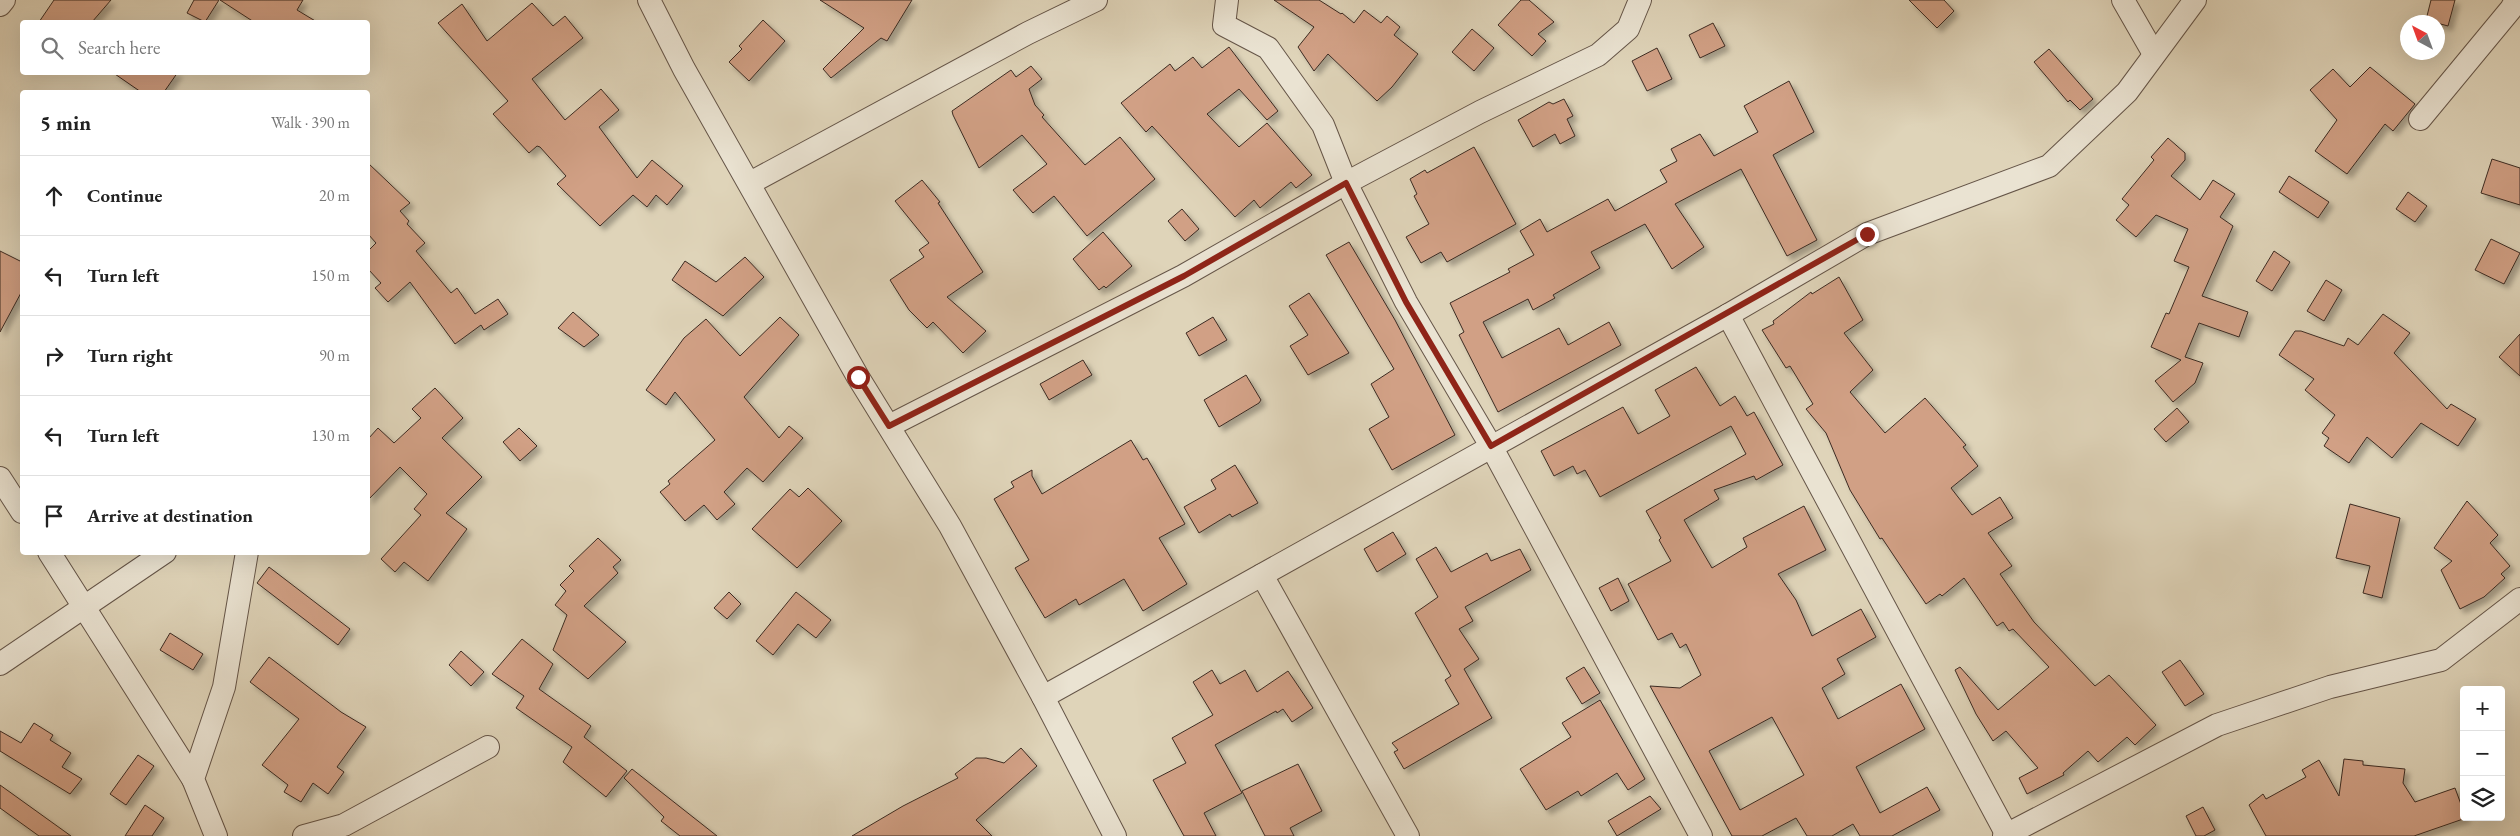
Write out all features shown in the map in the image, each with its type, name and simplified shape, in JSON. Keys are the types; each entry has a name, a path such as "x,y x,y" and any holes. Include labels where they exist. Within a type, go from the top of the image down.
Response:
{"street":[{"path":"0,5 4,0"},
{"path":"649,0 684,69 858,377 950,526 1043,697 1115,836"},
{"path":"750,183 1028,33 1096,0"},
{"path":"1227,0 1224,25 1268,48 1323,125 1346,183 1406,302 1491,446 1701,836"},
{"path":"889,426 1184,276 1346,183 1480,112 1598,55 1628,29 1640,0"},
{"path":"2123,0 2154,54"},
{"path":"1043,697 1728,315 1867,234 2049,166 2127,92 2195,0"},
{"path":"2420,119 2512,9 2516,0"},
{"path":"1728,315 2006,835 2217,725 2330,686 2441,660 2520,599"},
{"path":"0,478 20,509"},
{"path":"51,555 86,607 193,779 216,836"},
{"path":"0,664 160,555"},
{"path":"193,779 224,687 246,555"},
{"path":"1262,575 1408,836"},
{"path":"304,836 344,825 488,747"}],"building":[{"path":"54,0 111,0 94,20 40,20"},
{"path":"194,0 219,0 206,20 201,20 187,13"},
{"path":"220,0 303,0 297,10 314,20 251,20"},
{"path":"820,0 912,0 887,41 881,38 831,78 823,69 864,28"},
{"path":"1274,0 1319,0 1342,13 1354,23 1364,10 1381,23 1387,16 1400,27 1394,35 1418,54 1392,87 1377,101 1328,54 1314,71 1298,47 1314,27"},
{"path":"1521,0 1529,0 1554,22 1538,34 1546,41 1532,56 1498,25"},
{"path":"1909,0 1944,0 1954,11 1937,28"},
{"path":"2431,0 2455,0 2448,26 2445,25 2445,15 2427,15"},
{"path":"532,3 553,26 565,16 583,38 532,79 565,120 601,89 619,110 599,127 637,178 652,160 683,186 667,205 656,195 647,207 633,195 600,226 557,184 566,176 540,147 537,146 529,153 493,114 508,101 438,23 462,4 487,41"},
{"path":"763,20 785,41 749,81 729,62 742,49 739,46"},
{"path":"1713,23 1725,46 1700,58 1689,35"},
{"path":"1472,29 1494,48 1474,71 1452,52"},
{"path":"1229,47 1278,111 1267,120 1239,89 1207,114 1239,147 1267,123 1312,175 1296,188 1291,182 1260,208 1254,200 1235,217 1152,126 1146,132 1121,103 1170,64 1175,71 1193,57 1202,68"},
{"path":"1657,48 1672,79 1647,91 1632,61"},
{"path":"2049,49 2093,99 2080,110 2070,100 2068,102 2034,62"},
{"path":"1031,66 1042,79 1029,89 1035,105 1044,115 1042,117 1085,165 1120,137 1155,179 1087,236 1054,196 1033,213 1013,190 1047,164 1022,135 979,168 953,115 952,111 1011,70 1016,77"},
{"path":"2370,67 2415,104 2393,131 2385,124 2347,174 2315,151 2337,120 2310,90 2333,69 2350,87"},
{"path":"116,75 176,75 165,90 138,90"},
{"path":"1789,81 1814,132 1773,155 1817,240 1787,256 1741,169 1675,204 1704,247 1672,269 1645,224 1591,252 1600,268 1553,295 1555,298 1533,310 1528,299 1483,322 1502,358 1559,328 1568,345 1609,322 1621,345 1498,412 1459,335 1464,332 1450,303 1510,272 1508,269 1534,255 1520,231 1540,219 1547,232 1608,199 1615,211 1667,182 1660,170 1677,161 1671,149 1700,134 1714,156 1758,132 1744,106"},
{"path":"1564,99 1573,116 1567,119 1575,136 1560,144 1555,134 1533,147 1518,120 1549,102 1553,104"},
{"path":"2168,138 2185,153 2185,160 2171,176 2200,200 2213,180 2235,194 2220,217 2233,226 2202,296 2248,312 2239,337 2199,323 2185,357 2203,363 2195,383 2173,402 2155,381 2181,360 2151,347 2166,313 2169,314 2189,267 2174,261 2188,229 2156,215 2136,237 2116,220 2129,205 2122,199 2154,160 2151,157"},
{"path":"1474,147 1516,224 1447,262 1441,252 1421,263 1406,237 1429,224 1414,196 1417,194 1410,179 1425,170 1427,173"},
{"path":"2492,159 2520,168 2520,205 2481,193"},
{"path":"370,165 410,203 400,211 409,221 407,224 425,243 416,251 451,293 457,288 475,314 498,299 508,314 484,330 481,325 455,344 410,282 388,302 375,288 381,283 370,271 370,249 376,243 370,236"},
{"path":"2289,176 2329,202 2318,218 2279,192"},
{"path":"922,180 940,202 938,203 983,272 947,297 986,331 963,353 933,322 927,328 909,310 890,280 924,257 919,250 929,243 895,201"},
{"path":"2408,192 2427,206 2415,222 2396,209"},
{"path":"1182,209 1199,229 1185,241 1168,221"},
{"path":"1103,232 1132,266 1106,288 1104,286 1099,290 1073,259"},
{"path":"2491,239 2520,253 2504,284 2475,270"},
{"path":"1349,242 1395,320 1455,435 1392,470 1369,429 1389,417 1371,384 1394,369 1326,255"},
{"path":"0,251 20,261 20,295 0,332"},
{"path":"2274,251 2290,262 2272,291 2256,281"},
{"path":"745,257 764,277 723,316 672,280 685,261 716,282"},
{"path":"1839,277 1863,320 1844,333 1873,370 1850,392 1885,433 1925,398 1966,445 1963,447 1978,466 1951,488 1972,515 2000,497 2013,518 1988,533 2012,566 2000,574 2034,622 2095,686 2109,675 2156,725 2135,745 2127,737 2098,762 2088,751 2063,773 2064,775 2027,794 2019,778 2038,768 2006,731 1993,741 1976,714 1955,670 1960,667 1998,710 2049,667 2013,629 2009,631 2003,622 1997,626 1964,578 1942,596 1940,594 1926,604 1882,538 1880,539 1850,490 1826,433 1806,409 1813,404 1790,366 1786,368 1762,330 1774,324 1773,321 1811,292 1812,294"},
{"path":"2326,280 2342,290 2324,321 2307,311"},
{"path":"1309,293 1349,353 1308,375 1290,346 1308,335 1289,306"},
{"path":"573,312 599,335 584,347 558,328"},
{"path":"2383,314 2410,333 2394,353 2447,409 2451,404 2476,419 2458,446 2421,423 2392,458 2367,437 2349,463 2324,446 2329,438 2322,433 2335,415 2305,390 2314,379 2279,355 2295,331 2301,331 2344,346 2348,338 2358,345"},
{"path":"780,317 799,335 744,397 779,438 789,426 803,438 763,482 747,468 724,492 735,504 717,520 704,505 685,521 660,492 670,484 668,481 715,440 675,392 666,405 646,390 684,338 706,319 740,356"},
{"path":"1213,317 1227,340 1199,356 1186,333"},
{"path":"2520,334 2520,376 2499,357"},
{"path":"1083,360 1092,375 1049,400 1040,384"},
{"path":"1696,367 1720,406 1735,396 1747,416 1754,412 1783,465 1756,480 1754,476 1714,490 1719,499 1684,520 1712,568 1747,547 1743,538 1804,506 1826,550 1778,574 1796,600 1812,636 1861,609 1876,637 1837,659 1845,674 1822,688 1838,719 1901,684 1925,729 1856,767 1880,813 1927,787 1940,810 1892,836 1860,836 1853,824 1832,836 1807,836 1796,818 1762,836 1732,836 1650,686 1680,688 1701,675 1686,644 1680,648 1672,633 1658,640 1628,584 1671,561 1646,511 1746,454 1731,426 1600,497 1585,470 1577,474 1573,466 1554,476 1541,451 1623,407 1638,434 1670,416 1655,390","holes":["1772,717 1804,775 1740,810 1709,751"]},
{"path":"1246,375 1261,400 1219,427 1204,400"},
{"path":"435,388 463,418 442,438 482,477 446,513 467,529 428,581 404,562 395,572 381,559 421,515 414,509 427,494 400,467 370,498 370,437 378,428 394,443 421,418 412,409"},
{"path":"2177,408 2189,422 2166,442 2154,429"},
{"path":"519,428 537,446 520,461 503,442"},
{"path":"1131,440 1143,460 1147,458 1185,524 1159,538 1187,584 1143,611 1124,579 1079,605 1076,599 1045,618 1015,568 1029,560 994,499 1014,487 1011,482 1032,470 1032,476 1042,494"},
{"path":"1235,465 1258,503 1232,517 1230,514 1199,533 1184,507 1216,489 1211,480"},
{"path":"808,488 842,521 797,568 752,529 790,489 799,497"},
{"path":"2467,501 2498,535 2490,543 2510,566 2501,574 2505,578 2484,597 2460,609 2441,570 2452,561 2434,548"},
{"path":"2350,504 2400,518 2382,598 2363,593 2370,566 2336,558"},
{"path":"1393,532 1406,554 1377,572 1364,549"},
{"path":"598,538 621,560 613,567 618,573 584,606 626,642 588,679 553,650 567,615 555,605 566,591 560,585 574,571 569,566"},
{"path":"1436,547 1451,572 1487,553 1491,561 1520,549 1531,570 1465,607 1473,621 1459,629 1479,659 1464,669 1492,718 1404,769 1394,752 1398,750 1392,743 1459,704 1445,680 1451,676 1415,613 1438,597 1416,559"},
{"path":"269,567 350,629 338,645 257,583"},
{"path":"1618,578 1629,601 1611,611 1599,588"},
{"path":"729,592 741,604 727,619 714,608"},
{"path":"796,592 831,620 816,638 798,624 773,655 756,641"},
{"path":"170,633 203,654 193,670 160,650"},
{"path":"522,639 553,664 539,689 591,726 584,737 627,771 606,797 563,762 572,747 516,708 524,696 492,674"},
{"path":"461,651 484,672 471,686 449,665"},
{"path":"269,657 341,712 366,727 337,767 344,772 328,794 313,783 301,802 284,792 288,785 262,765 299,719 250,682"},
{"path":"2180,660 2204,694 2185,706 2162,672"},
{"path":"1584,667 1600,693 1582,704 1566,678"},
{"path":"1212,670 1220,684 1245,670 1257,692 1288,671 1313,708 1292,722 1283,709 1277,713 1276,711 1215,745 1242,793 1204,813 1216,836 1184,836 1153,780 1186,763 1172,738 1213,715 1193,682"},
{"path":"1600,700 1645,779 1628,790 1617,773 1581,796 1578,791 1546,810 1520,769 1571,737 1562,723"},
{"path":"34,723 53,735 50,740 71,753 62,767 82,779 70,794 0,751 0,731 21,743"},
{"path":"1021,748 1037,766 976,820 992,836 852,836 903,806 958,778 955,774 976,758 986,758 1004,763"},
{"path":"138,755 154,766 126,805 110,794"},
{"path":"2344,759 2363,761 2363,765 2405,769 2403,783 2415,802 2455,788 2460,802 2460,820 2414,836 2266,836 2249,805 2263,794 2266,799 2306,777 2302,770 2319,760 2339,796"},
{"path":"1298,764 1322,811 1290,828 1294,836 1265,836 1242,791"},
{"path":"632,769 717,836 680,836 661,821 664,817 624,778"},
{"path":"0,785 71,836 39,836 0,808"},
{"path":"1650,796 1661,809 1617,836 1608,821"},
{"path":"145,805 164,818 152,836 125,836"},
{"path":"2203,807 2215,830 2204,836 2196,836 2186,816"}],"route":[{"path":"858,377 889,426 1184,276 1346,183 1406,302 1491,446 1728,315 1867,234"}]}
